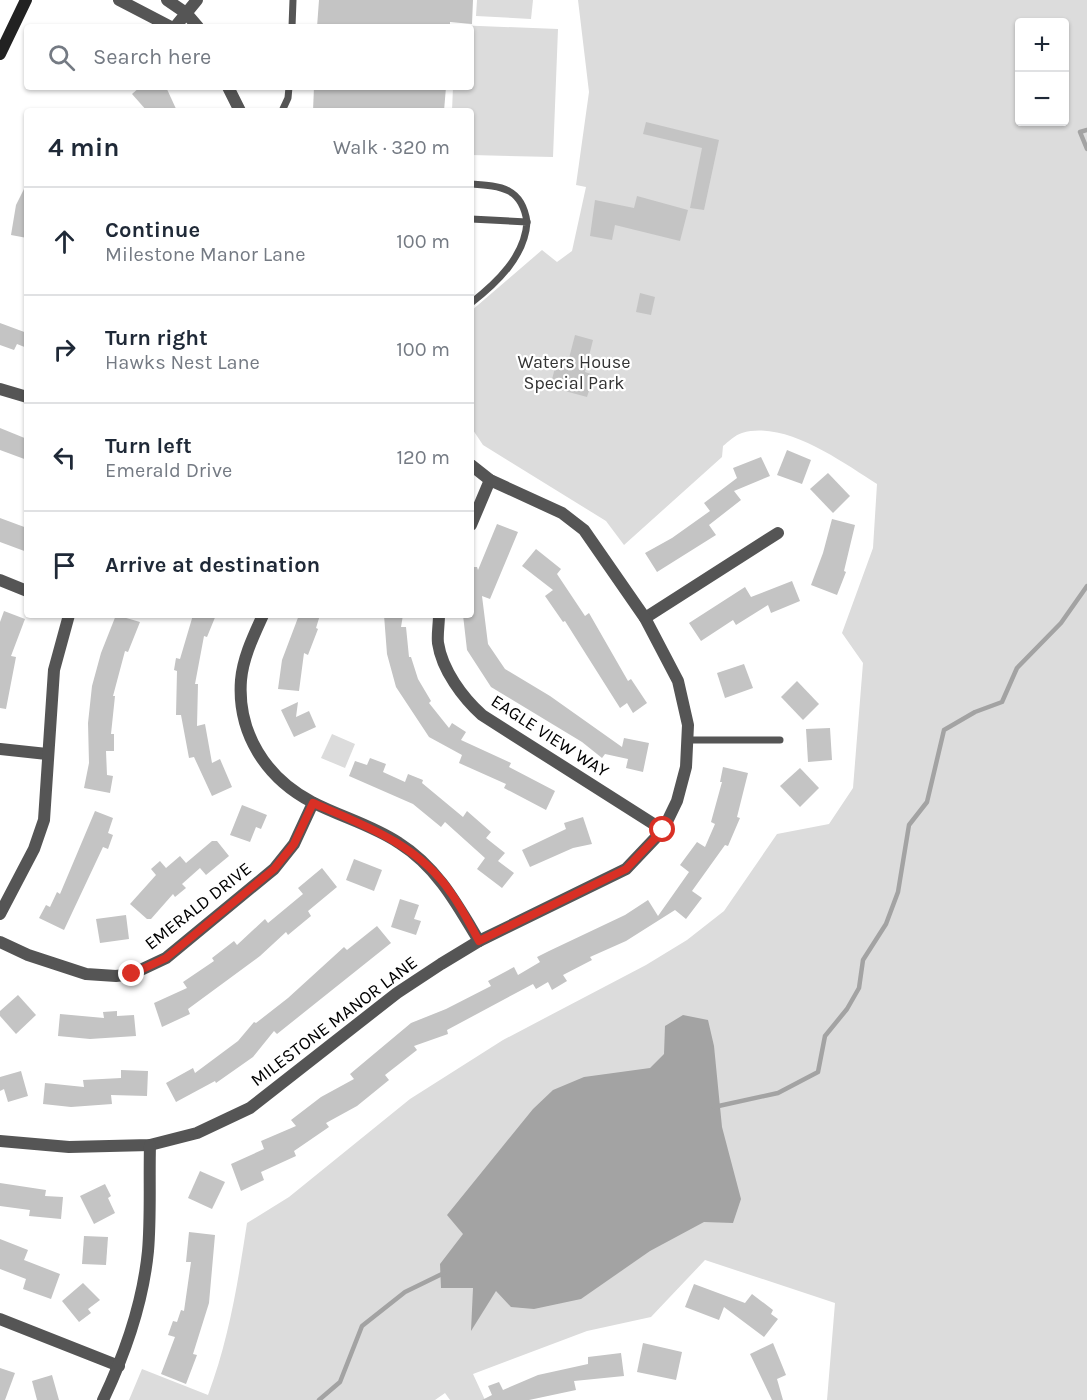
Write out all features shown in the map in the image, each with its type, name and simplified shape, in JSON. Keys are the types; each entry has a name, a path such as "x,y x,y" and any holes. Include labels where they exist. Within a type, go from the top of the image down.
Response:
{"street":[{"path":"0,54 26,0"},
{"path":"119,0 167,24"},
{"path":"167,0 186,13 195,24"},
{"path":"176,24 197,0"},
{"path":"230,90 238,108"},
{"path":"0,389 24,396"},
{"name":"MILESTONE MANOR LANE","path":"0,1141 69,1147 150,1145 198,1133 250,1108 397,993 479,941 626,869 663,830 677,801 686,767 688,725 678,681 645,618 584,530 562,513 489,480 474,468"},
{"path":"474,518 489,480"},
{"path":"645,618 778,533"},
{"path":"0,580 24,590"},
{"path":"0,914 34,849 44,820 54,670 68,618"},
{"path":"262,618 247,653 241,680 243,720 260,759 286,787 313,803 374,829 400,843 423,861 450,891 479,941"},
{"name":"EAGLE VIEW WAY","path":"439,618 438,643 447,668 467,701 482,715 663,830"},
{"path":"0,749 47,754"},
{"name":"EMERALD DRIVE","path":"0,942 28,955 86,974 116,976 132,974 166,958 274,869 294,844 313,803"},
{"path":"103,1400 119,1366 142,1290 148,1250 150,1145"},
{"path":"0,1319 119,1366"}],"lane":[{"path":"292,24 293,0"},
{"path":"283,108 289,90"},
{"path":"474,184 497,186 515,194 525,205 527,222 526,238 520,252 500,276 474,300"},
{"path":"474,219 527,222"},
{"path":"687,740 780,740"}],"green space":[{"path":"477,0 533,0 531,19 476,16"},
{"name":"Waters House Special Park","path":"578,0 1087,0 1087,1400 827,1400 835,1303 705,1260 651,1317 587,1331 473,1374 485,1400 450,1400 445,1393 435,1400 129,1400 142,1369 208,1395 227,1332 247,1223 289,1197 410,1099 503,1040 646,965 687,940 724,911 777,834 829,824 853,788 863,663 842,633 873,548 877,484 812,445 794,438 776,432 742,433 723,446 722,457 624,545 606,521 483,445 474,432 474,308 542,250 557,262 572,251 586,187 576,185 589,92"},
{"path":"474,26 558,29 553,157 474,155 474,108 452,108 453,90 474,90"},
{"path":"332,734 355,744 345,768 321,758"}],"shaded area":[{"path":"683,1015 708,1020 714,1046 722,1127 741,1199 733,1223 704,1222 650,1251 581,1299 534,1309 511,1307 496,1291 471,1331 473,1288 441,1288 440,1264 463,1234 447,1215 533,1109 553,1090 584,1077 650,1068 664,1054 665,1026"}],"building":[{"path":"319,0 473,0 472,24 450,22 450,24 317,24"},
{"path":"137,90 167,90 176,108 144,108 132,94"},
{"path":"314,90 446,90 444,108 313,108"},
{"path":"646,122 719,140 704,210 690,208 702,148 643,134"},
{"path":"24,189 24,237 11,235 16,205"},
{"path":"637,196 688,210 680,241 615,225 612,240 590,236 595,200 634,208"},
{"path":"640,293 655,297 651,315 636,312"},
{"path":"0,323 24,332 24,347 17,344 14,350 0,345"},
{"path":"575,335 593,340 585,372 594,375 587,397 550,387 556,364 567,366"},
{"path":"0,428 24,438 24,459 0,450"},
{"path":"787,450 811,460 802,484 777,475"},
{"path":"761,457 770,476 734,491 741,500 709,525 716,535 657,572 645,553 672,538 710,511 704,503 737,478 733,468"},
{"path":"828,473 850,496 833,513 810,489"},
{"path":"0,518 24,527 24,551 0,542"},
{"path":"832,519 855,525 844,571 846,572 837,595 811,585"},
{"path":"497,524 518,532 490,599 482,596 488,644 505,669 550,696 622,747 624,738 649,743 643,772 626,768 628,759 605,754 602,758 582,742 491,687 467,650 463,618 474,618 474,567 478,570"},
{"path":"536,549 561,569 557,574 585,616 589,613 628,681 631,679 647,703 633,713 627,703 620,708 565,621 563,622 545,596 553,590 522,566"},
{"path":"792,581 800,601 771,613 768,605 736,625 733,620 701,641 689,623 745,587 751,597"},
{"path":"4,611 25,619 11,656 16,657 6,709 0,708 0,622"},
{"path":"115,618 140,622 128,652 125,651 113,696 115,696 111,734 114,734 114,751 106,751 107,775 113,776 110,793 84,788 89,763 88,723 92,686 101,653"},
{"path":"192,618 215,618 207,637 204,636 195,684 198,684 197,726 205,724 212,763 220,759 232,787 212,796 194,757 189,758 181,715 176,715 177,671 174,670 176,658 180,659"},
{"path":"298,618 319,618 316,628 318,629 308,655 304,653 299,691 278,689 282,660"},
{"path":"384,618 402,618 401,627 406,627 409,657 431,701 429,703 449,728 452,723 466,732 461,740 511,763 509,767 555,791 546,810 504,788 506,784 459,763 462,755 429,737 396,687 387,654"},
{"path":"744,664 753,688 725,698 717,673"},
{"path":"797,681 819,704 803,720 781,697"},
{"path":"298,702 296,717 309,711 316,727 294,737 281,710"},
{"path":"830,728 832,760 808,762 806,729"},
{"path":"370,758 386,764 383,772 405,782 408,774 423,780 422,783 463,817 467,811 491,832 486,838 505,853 498,861 514,873 502,888 477,869 485,858 445,822 441,827 413,804 349,776 355,761 367,765"},
{"path":"723,767 748,773 737,817 740,818 728,846 725,845 692,891 702,898 686,919 675,910 626,941 590,957 592,960 563,975 567,981 552,990 548,982 536,989 533,984 447,1030 448,1034 414,1046 417,1050 385,1075 389,1080 357,1106 326,1123 329,1127 294,1151 296,1156 261,1172 264,1180 241,1191 231,1164 264,1149 261,1141 296,1126 291,1120 321,1097 354,1079 350,1074 411,1023 446,1009 491,986 488,981 514,967 518,975 540,962 537,957 625,915 648,900 658,916 689,872 680,865 697,842 705,847 715,824 711,822 722,782 720,782"},
{"path":"800,768 819,788 800,807 780,786"},
{"path":"242,805 267,815 261,829 256,827 250,842 230,835"},
{"path":"95,811 113,818 108,833 113,835 108,849 103,847 64,930 39,918 46,905 50,907 57,892 60,894"},
{"path":"583,817 592,844 573,848 530,867 522,850 566,829 564,823"},
{"path":"212,841 217,841 229,856 206,875 200,868 182,884 186,888 175,897 173,894 151,919 147,919 130,904 156,875 151,869 160,861 166,868 180,856 186,863"},
{"path":"354,859 382,870 374,891 346,880"},
{"path":"322,868 337,887 308,911 311,916 288,935 286,932 260,956 188,1009 190,1014 162,1027 154,1003 187,988 183,982 214,961 212,958 234,941 237,945 265,919 268,923 303,894 298,888"},
{"path":"400,899 419,905 414,919 421,921 416,935 391,927"},
{"path":"126,915 129,939 100,943 96,919"},
{"path":"377,926 391,943 277,1034 274,1031 253,1057 216,1083 215,1081 176,1102 166,1083 193,1068 195,1073 238,1041 254,1022 256,1023 288,998 344,947 347,950"},
{"path":"18,995 36,1015 16,1034 0,1016 0,1011"},
{"path":"117,1011 117,1016 134,1015 136,1036 90,1039 58,1036 60,1014 104,1018 103,1012"},
{"path":"121,1070 148,1071 147,1096 111,1095 112,1104 71,1107 43,1104 45,1083 84,1087 83,1080 121,1078"},
{"path":"21,1071 28,1096 8,1102 4,1089 0,1091 0,1077"},
{"path":"200,1171 225,1182 212,1209 188,1198"},
{"path":"0,1183 46,1190 45,1196 63,1197 61,1219 29,1216 30,1210 0,1206"},
{"path":"105,1184 115,1213 94,1224 80,1196"},
{"path":"189,1232 215,1235 209,1303 193,1354 197,1355 186,1384 161,1374 175,1337 168,1335 173,1321 177,1322 181,1310 184,1311 191,1262 186,1262"},
{"path":"84,1236 108,1237 106,1265 82,1264"},
{"path":"0,1239 28,1250 24,1260 60,1274 51,1299 23,1289 26,1279 0,1269"},
{"path":"83,1283 100,1300 88,1309 91,1313 79,1322 62,1301"},
{"path":"694,1284 745,1303 752,1294 773,1310 771,1314 778,1319 764,1337 724,1307 719,1320 685,1307"},
{"path":"643,1343 682,1352 676,1380 637,1372"},
{"path":"773,1343 786,1375 777,1379 783,1400 772,1400 750,1354"},
{"path":"621,1353 624,1376 574,1381 576,1390 529,1400 482,1400 492,1395 488,1386 499,1382 503,1390 538,1375 588,1364 588,1357"},
{"path":"0,1368 15,1373 5,1400 0,1400"},
{"path":"52,1375 59,1400 37,1400 32,1381"}],"waterway":[{"path":"1087,130 1080,132 1087,149"},
{"path":"714,1107 778,1093 818,1072 825,1036 847,1009 859,988 863,960 886,924 898,892 909,825 927,802 944,730 975,712 1002,702 1017,668 1061,623 1087,586"},
{"path":"319,1400 340,1382 362,1326 405,1292 444,1273"}],"route":[{"path":"132,974 166,958 274,869 294,844 313,803 374,829 400,843 423,861 450,891 479,941 626,869 663,830"}]}
